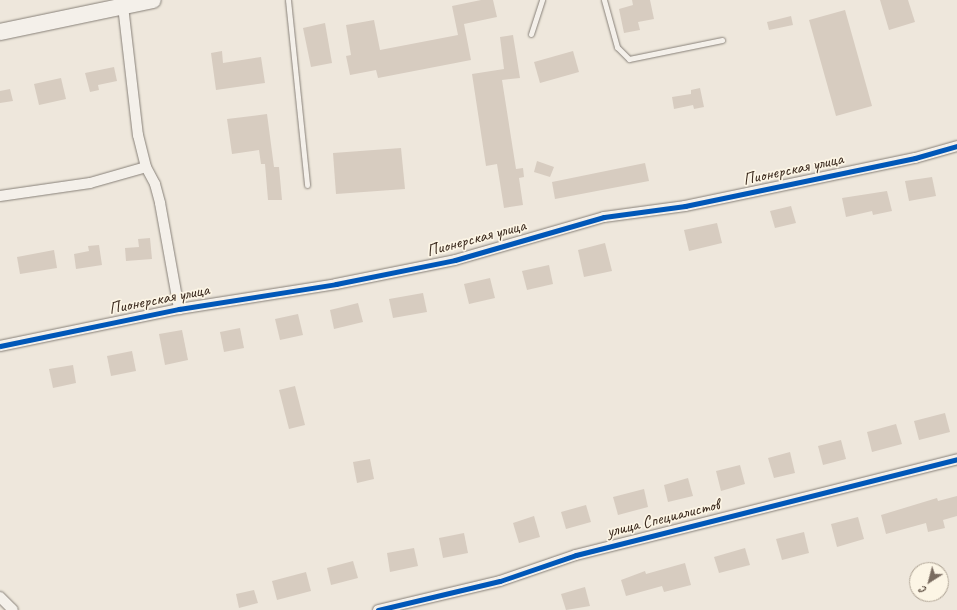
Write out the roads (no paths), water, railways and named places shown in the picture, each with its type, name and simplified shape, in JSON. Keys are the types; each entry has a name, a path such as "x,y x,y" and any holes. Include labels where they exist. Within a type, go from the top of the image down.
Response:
{"main road":[{"path":"0,32 153,0"}],"street":[{"path":"122,6 138,134 146,167 155,184 160,203 179,308"},
{"name":"Пионерская улица","path":"0,346 179,308 336,284 450,261 604,217 685,206 916,158 957,146"},
{"path":"0,196 90,183 146,167"},
{"name":"улица Специалистов","path":"378,610 500,581 576,555 957,460"},
{"path":"0,597 13,610"}],"lane":[{"path":"288,0 307,185"},
{"path":"531,34 542,0"},
{"path":"604,0 618,47 629,59 722,40"}]}
